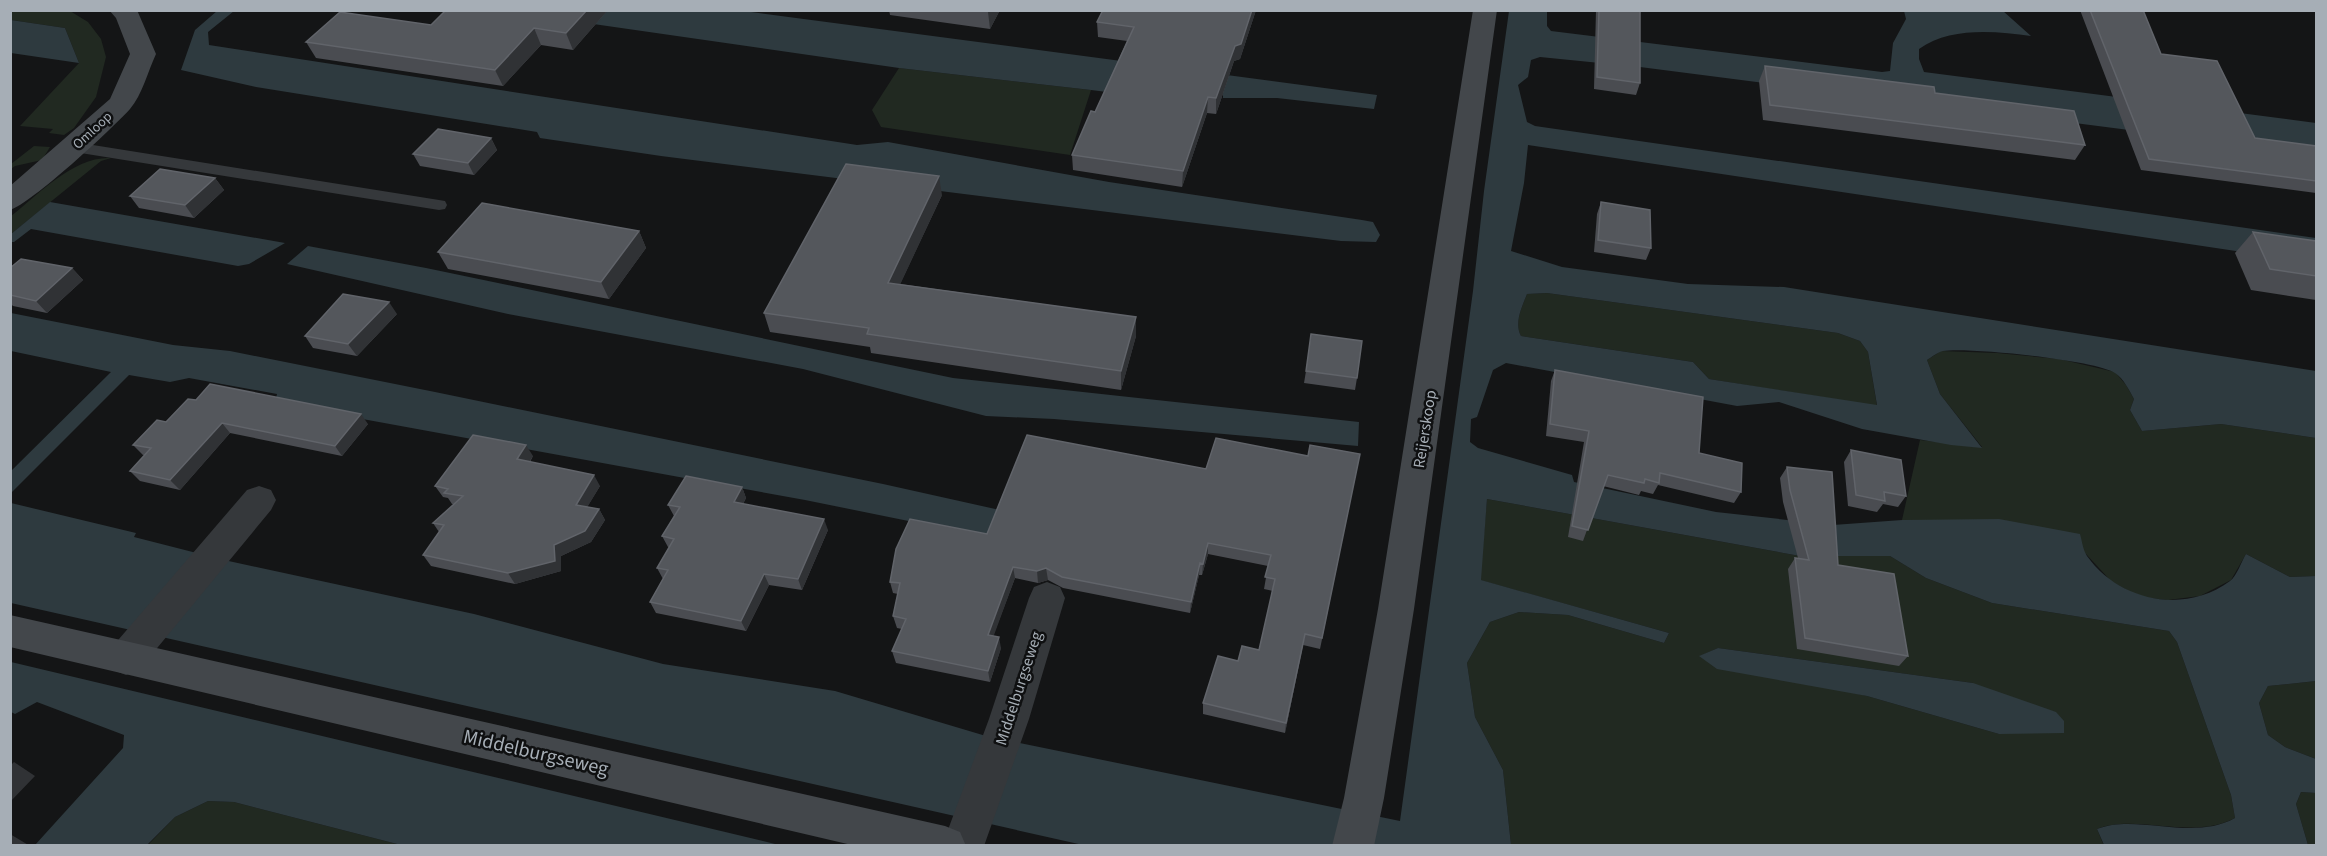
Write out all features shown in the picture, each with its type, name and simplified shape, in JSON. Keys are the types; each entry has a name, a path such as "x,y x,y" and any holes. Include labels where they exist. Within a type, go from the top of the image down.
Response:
{"street":[{"name":"Reijerskoop","path":"1353,846 1364,798 1425,420 1485,10"},
{"name":"Omloop","path":"10,201 121,104 143,54 128,12"},
{"path":"126,658 259,501"},
{"name":"Middelburgseweg","path":"10,631 960,839 1010,719 1047,598"}],"lane":[{"path":"74,147 439,206"}],"shaded area":[{"path":"11,11 70,11 88,22 101,39 106,57 96,97 74,128 64,135 49,133 53,129 20,126 79,63 65,28 11,20"},
{"path":"217,11 234,11 208,32 209,45 857,145 888,142 1109,182 1373,222 1380,235 1376,242 1341,241 661,156 540,138 537,132 256,87 181,70 195,30"},
{"path":"502,11 744,11 1377,95 1374,109 1277,98 1223,98 1223,94 1110,83 1107,92 899,68"},
{"path":"1509,11 1547,11 1547,26 1551,31 1882,72 1890,71 1893,43 1906,19 1904,11 2003,11 2031,36 1973,32 1944,37 1919,49 1919,59 1924,72 2316,123 2316,154 1640,67 1540,57 1531,60 1528,77 1518,85 1527,122 1535,126 2316,238 2316,263 1528,145 1524,183 1511,251 1562,267 1688,284 1784,287 2316,371 2316,438 2221,424 2142,431 2130,410 2134,399 2124,381 2115,373 2103,368 2058,359 1957,350 1941,352 1927,360 1940,394 1982,448 1951,445 1862,429 1779,402 1737,406 1506,363 1493,370 1477,417 1471,419 1470,442 1478,448 1572,475 1574,482 1716,512 1833,525 1902,520 1999,519 2080,534 2087,556 2100,571 2116,584 2134,593 2153,598 2173,600 2193,598 2212,592 2232,579 2246,554 2290,577 2316,576 2316,681 2268,686 2259,703 2268,735 2285,747 2316,759 2316,793 2301,792 2296,804 2308,845 2104,845 2097,829 2113,825 2201,828 2218,825 2235,818 2231,795 2177,642 2169,631 1992,603 1926,578 1890,556 1800,556 1487,499 1481,580 1669,633 1664,643 1568,615 1519,612 1490,622 1467,663 1475,717 1503,770 1511,845 1083,845 11,603 11,503 136,533 134,537 224,560 474,614 663,664 835,691 986,736 1400,821 1473,291 1484,191","holes":["1547,293 1838,333 1860,341 1868,352 1877,405 1709,379 1693,362 1521,336 1518,326 1527,294"]},
{"path":"11,20 65,28 79,63 11,53"},
{"path":"899,68 1091,90 1070,155 881,127 872,110"},
{"path":"34,146 50,147 42,160 11,169 11,164"},
{"path":"111,158 101,161 11,234 11,216 45,187 84,163"},
{"path":"50,202 285,243 249,264 238,266 31,229 11,242 11,234"},
{"path":"308,246 426,268 953,378 1359,422 1358,446 1054,419 986,416 803,369 508,314 287,264"},
{"path":"1547,293 1838,333 1860,341 1868,352 1877,406 1709,379 1693,362 1521,336 1518,326 1527,294"},
{"path":"11,313 173,345 230,351 435,392 883,484 1157,545 1042,548 805,500 275,403 277,394 189,378 170,382 129,375 11,493 11,471 111,372 11,351"},
{"path":"1941,351 2059,359 2115,372 2134,399 2130,410 2142,431 2221,424 2316,438 2316,576 2290,577 2246,554 2231,580 2200,596 2168,600 2139,597 2111,581 2086,554 1902,520 1920,440 1982,447 1940,394 1927,360"},
{"path":"1487,499 1800,556 1890,556 1926,578 1992,603 2169,631 2177,642 2231,795 2235,818 2201,827 2112,825 2097,829 2104,846 1511,845 1503,770 1475,717 1467,663 1490,622 1519,612 1568,615 1664,643 1669,633 1480,580","holes":["1718,648 1973,683 1999,734 1867,696 1700,656"]},
{"path":"1718,648 1973,683 2056,712 2064,721 2064,733 1999,734 1867,696 1717,669 1699,656"},
{"path":"11,662 779,845 401,845 234,802 208,801 175,817 147,845 35,845 123,748 124,735 37,702 15,714 11,712"},
{"path":"2316,681 2316,759 2285,747 2268,735 2259,703 2268,686"},
{"path":"2301,792 2316,793 2316,845 2308,845 2296,804"},
{"path":"208,801 234,802 401,845 147,846 175,817"}],"building":[{"path":"446,10 587,10 566,33 534,28 495,70 306,42 340,12 431,25"},
{"path":"1103,10 1252,10 1241,44 1235,46 1216,98 1208,97 1183,171 1072,155 1091,111 1095,112 1134,27 1097,22"},
{"path":"1599,10 1640,10 1640,83 1597,77"},
{"path":"2090,10 2143,10 2161,54 2217,61 2255,138 2316,146 2316,181 2149,159"},
{"path":"1765,66 1934,87 1935,93 2074,111 2085,145 1770,105"},
{"path":"438,129 491,138 468,163 413,154"},
{"path":"846,164 939,176 888,283 1136,317 1121,371 867,334 869,328 764,313"},
{"path":"160,169 215,178 185,205 130,196"},
{"path":"1601,202 1650,210 1651,248 1598,240"},
{"path":"482,203 639,231 601,282 438,252"},
{"path":"2253,232 2316,241 2316,276 2270,269"},
{"path":"21,259 72,268 36,301 10,295 10,268"},
{"path":"343,294 389,302 348,344 305,336"},
{"path":"1311,334 1362,341 1357,378 1306,371"},
{"path":"1555,370 1703,397 1699,453 1742,463 1741,492 1660,473 1659,483 1645,479 1644,483 1608,475 1588,530 1572,526 1589,431 1550,424"},
{"path":"210,384 361,414 335,446 222,423 170,480 130,471 151,448 133,445 157,420 166,422 188,399 196,400"},
{"path":"473,435 526,445 517,459 594,475 576,505 599,509 585,531 554,545 555,561 508,573 423,555 444,525 433,523 463,496 444,493 448,489 435,486"},
{"path":"1027,435 1206,469 1216,438 1308,456 1310,445 1360,454 1322,638 1305,634 1286,723 1203,703 1218,656 1238,661 1242,646 1259,650 1275,579 1265,577 1271,555 1208,543 1203,564 1200,563 1191,602 1062,577 1046,568 1037,571 1013,567 988,635 999,637 988,671 892,651 906,619 893,616 900,583 890,582 896,549 910,519 987,534"},
{"path":"1851,450 1901,460 1906,496 1884,492 1885,501 1856,495"},
{"path":"1787,467 1832,472 1838,565 1894,574 1908,656 1805,638 1795,558 1809,560 1790,490"},
{"path":"686,476 742,487 734,502 824,519 798,579 764,574 741,621 650,602 668,570 657,568 674,539 662,536 680,507 668,505"}]}
